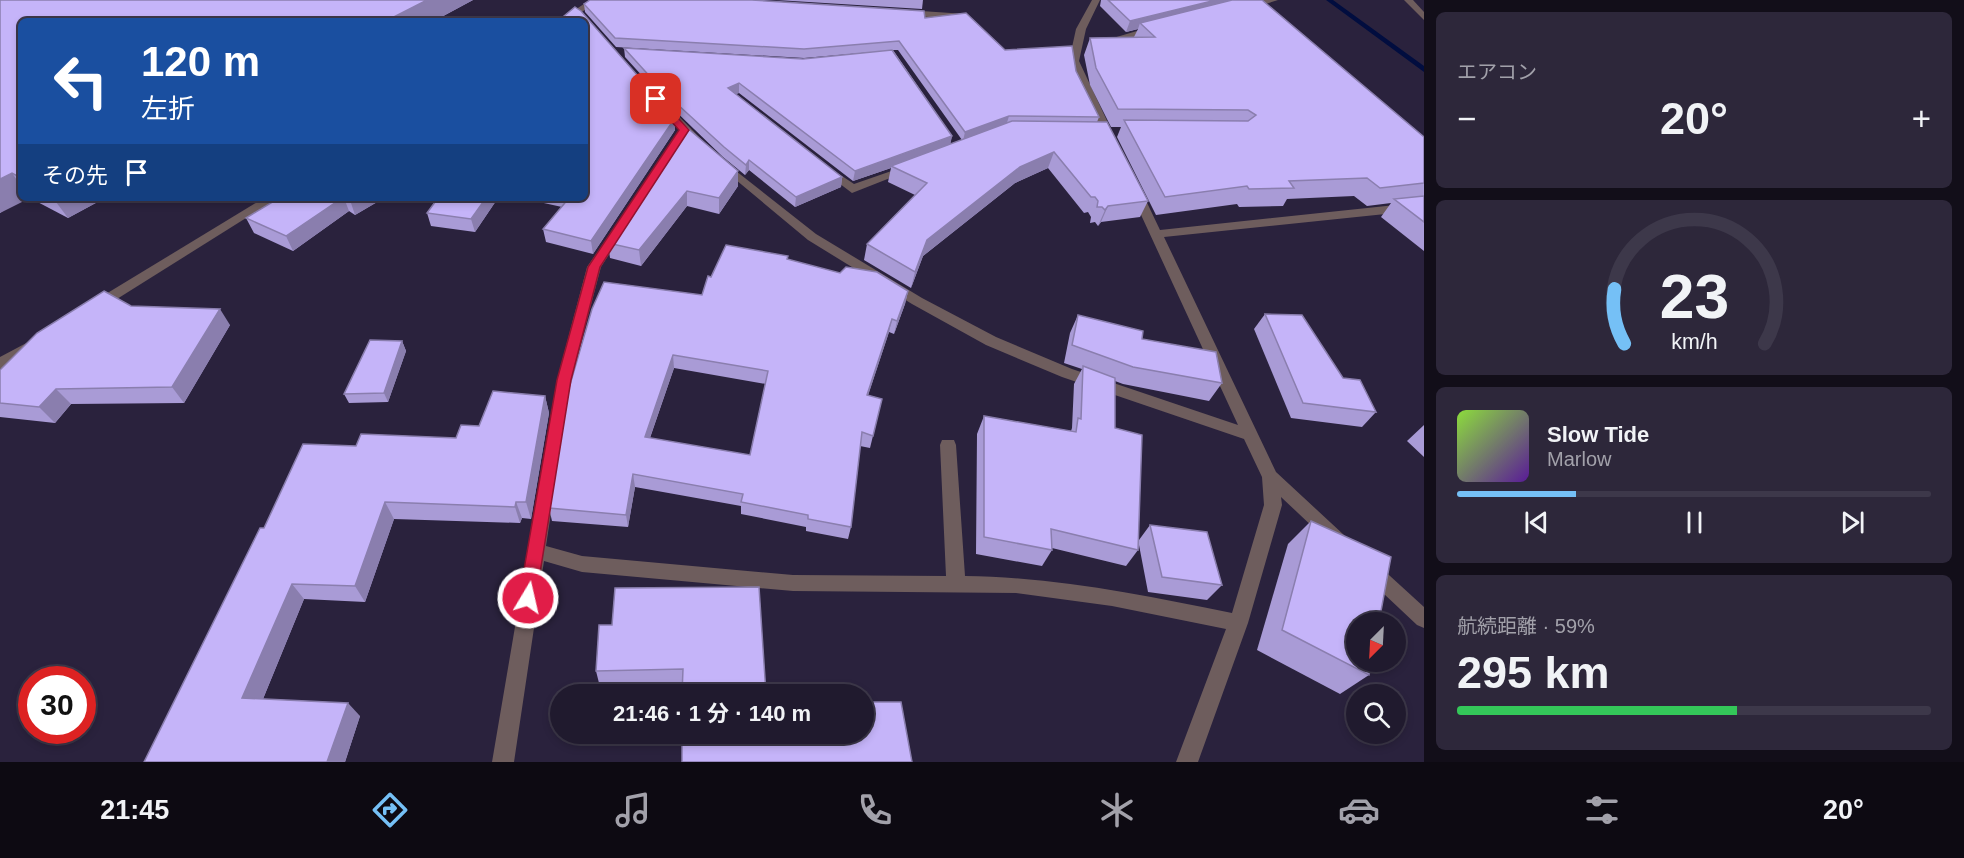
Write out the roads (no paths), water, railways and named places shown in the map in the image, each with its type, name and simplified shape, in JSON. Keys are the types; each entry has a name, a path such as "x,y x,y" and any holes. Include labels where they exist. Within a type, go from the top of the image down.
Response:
{"street":[{"path":"571,18 580,15 596,0"},
{"path":"1096,0 1081,29 1074,61 1118,154"},
{"path":"1242,8 1274,0"},
{"path":"1408,0 1424,17"},
{"path":"894,12 966,17"},
{"path":"1075,49 1167,26"},
{"path":"653,95 681,135 812,237 917,301 991,341 1067,373 1250,435"},
{"path":"816,160 852,189 919,165"},
{"path":"1132,184 1270,477 1273,505 1238,623 1187,762"},
{"path":"81,315 267,201"},
{"path":"1157,234 1424,206"},
{"path":"503,762 564,380 594,267 626,218"},
{"path":"0,364 40,340"},
{"path":"948,444 956,584"},
{"path":"1270,477 1424,619"},
{"path":"535,551 582,564 793,583 1016,585 1112,597 1238,623"}],"waterway":[{"path":"1329,0 1424,70"}]}
